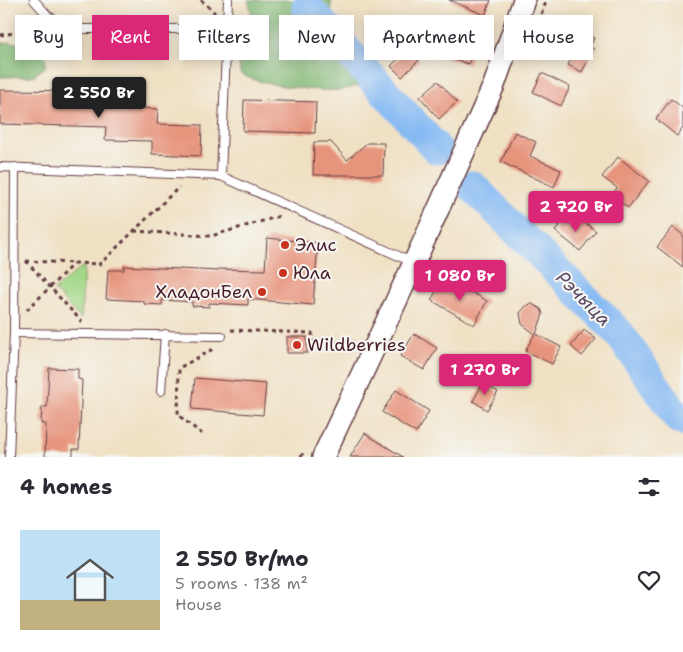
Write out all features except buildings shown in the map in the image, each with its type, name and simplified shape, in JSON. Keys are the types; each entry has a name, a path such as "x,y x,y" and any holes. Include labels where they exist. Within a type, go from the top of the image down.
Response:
{"main road":[{"path":"323,457 414,263 494,85 524,0"}],"lane":[{"path":"34,0 47,15"},
{"path":"227,15 228,0"},
{"path":"82,29 179,29"},
{"path":"221,176 226,60"},
{"path":"0,166 221,176 414,263"},
{"path":"9,457 14,333 15,167"},
{"path":"14,333 222,336"},
{"path":"161,391 165,334"}],"path":[{"path":"0,35 15,32"},
{"path":"14,260 100,264 192,175"},
{"path":"133,231 211,236 299,211"},
{"path":"26,261 93,334"},
{"path":"14,323 74,263"},
{"path":"202,434 178,415 179,368 218,346 226,330 312,333 313,343 356,342"}],"green space":[{"path":"248,0 331,0 332,15 279,15 279,60 354,60 354,40 364,52 364,60 369,60 371,64 364,85 340,90 304,89 259,81 240,73 239,60 269,60 269,15 252,15"},
{"path":"0,43 15,43 15,60 46,60 45,67 33,76 0,77"},
{"path":"84,265 81,319 54,290"}],"waterway":[{"name":"Рэчыца","path":"307,7 437,149"},
{"name":"Рэчыца","path":"472,186 619,333 678,418 683,421"}],"place":[{"name":"Элис","path":"285,245"},
{"name":"Юла","path":"283,273"},
{"name":"ХладонБел","path":"262,292"},
{"name":"Wildberries","path":"297,345"}]}
